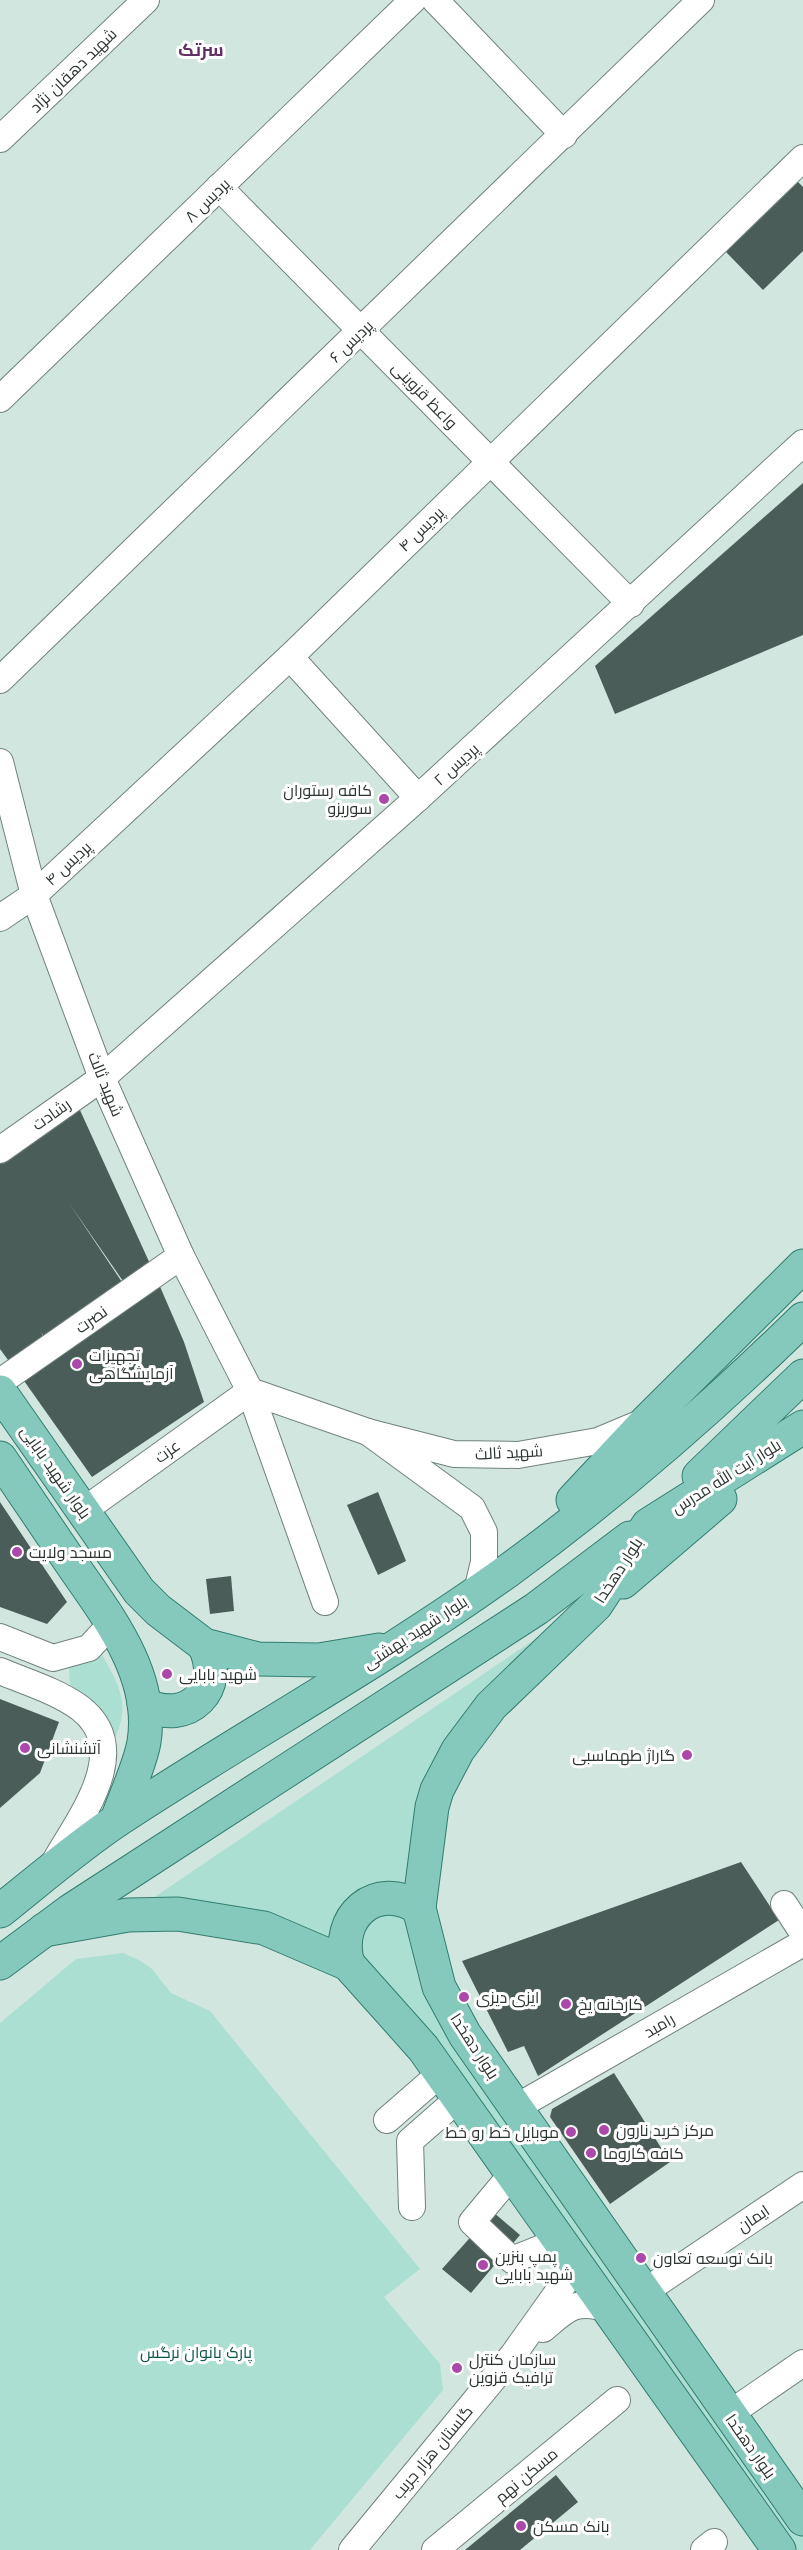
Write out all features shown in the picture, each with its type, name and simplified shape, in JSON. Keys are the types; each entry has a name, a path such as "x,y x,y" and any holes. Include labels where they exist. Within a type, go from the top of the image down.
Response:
{"main road":[{"path":"508,1570 647,1420 803,1266"},
{"name":"بلوار شهید بهشتی","path":"0,1911 117,1820 392,1648 508,1570 628,1478 742,1379 803,1318"},
{"path":"1,1963 44,1930 536,1609 648,1525 803,1376"},
{"name":"بلوار شهید بابایی","path":"0,1392 139,1591 158,1610 204,1645 258,1659 319,1660 392,1648"},
{"path":"596,1605 802,1429"},
{"name":"بلوار آیت الله مدرس","path":"648,1525 802,1429"},
{"path":"0,1458 112,1623 131,1658 144,1704 144,1742 117,1820"},
{"name":"بلوار دهخدا","path":"648,1525 596,1605 491,1706 458,1750 437,1790 432,1807 419,1908 439,1987 465,2035 803,2519"},
{"path":"144,1704 164,1712 175,1712 195,1703 202,1696 211,1676 211,1665 204,1645"},
{"path":"0,1904 49,1871"},
{"path":"419,1908 409,1902 393,1899 376,1900 363,1907 353,1917 344,1936 344,1953 348,1964 423,2048 779,2550"},
{"path":"44,1930 128,1915 178,1914 264,1928 348,1964"}],"street":[{"name":"شهید دهقان نژاد","path":"0,139 146,0"},
{"name":"پردیس ۸","path":"0,399 413,0"},
{"path":"435,0 564,135"},
{"name":"پردیس ۶","path":"0,680 701,0"},
{"name":"پردیس ۴","path":"0,918 34,895 290,657 803,158"},
{"name":"واعظ قزوینی","path":"219,187 631,603"},
{"name":"پردیس ۲","path":"102,1078 418,798 803,443"},
{"path":"290,657 418,798"},
{"name":"شهید ثالث","path":"0,762 34,895 102,1078 181,1256 250,1391 325,1602"},
{"name":"رشادت","path":"0,1150 102,1078"},
{"name":"نصرت","path":"0,1382 181,1256"},
{"name":"شهید ثالث","path":"250,1391 368,1431 454,1454 518,1455 598,1441 647,1420"},
{"name":"عزت","path":"83,1511 250,1391"},
{"name":"شهید ثالث","path":"368,1431 472,1508 484,1532 484,1562 477,1591"},
{"path":"0,1637 53,1658 89,1648 112,1623"},
{"path":"46,1690 56,1675 53,1658"},
{"path":"0,1671 46,1690 80,1708 96,1725 105,1749 99,1783 49,1871"},
{"path":"784,1904 803,1933"},
{"name":"رامبد","path":"515,2108 803,1943"},
{"path":"387,2120 450,2086"},
{"path":"412,2207 410,2141 450,2086"},
{"path":"512,2174 472,2222 512,2259 565,2248 565,2282 513,2355"},
{"name":"ایمان","path":"644,2292 803,2185"},
{"path":"513,2355 569,2307 588,2303 607,2308"},
{"name":"گلستان هزار جریب","path":"352,2550 513,2355"},
{"path":"729,2414 803,2363"},
{"name":"مسکن نهم","path":"435,2550 617,2400"}],"green space":[{"path":"596,1605 539,1659 431,1814 439,1987 803,2519 803,2550 778,2550 364,1982 264,1928 128,1915 541,1635"},
{"path":"100,1651 117,1683 122,1703 120,1725 115,1738 97,1707 70,1685 69,1667"},
{"name":"پارک بانوان نرگس","path":"123,1953 152,1969 171,1993 210,2011 420,2269 384,2297 440,2364 443,2390 310,2550 0,2550 0,2023 76,1959"}],"building":[{"path":"798,182 803,187 803,251 763,290 726,252"},
{"path":"803,483 803,635 615,714 595,666"},
{"path":"79,1108 151,1266 125,1284 69,1203 124,1285 46,1339 41,1332 45,1340 11,1364 0,1349 0,1164"},
{"path":"158,1282 184,1342 204,1402 92,1477 22,1378"},
{"path":"378,1492 406,1561 378,1575 347,1505"},
{"name":"مسجد ولایت","path":"0,1502 67,1602 47,1624 0,1607"},
{"path":"231,1576 234,1611 210,1614 206,1579"},
{"name":"آتشنشانی","path":"0,1699 59,1722 40,1773 0,1808"},
{"name":"کارخانه یخ","path":"741,1862 779,1920 538,2076 524,2046 508,2052 462,1961"},
{"name":"مرکز خرید نارون","path":"614,2073 670,2162 610,2204 550,2117 552,2109"},
{"path":"493,2212 520,2235 471,2293 442,2269"},
{"name":"بانک مسکن","path":"556,2475 578,2502 520,2550 465,2550"}],"place":[{"name":"کافه رستوران سوریزو","path":"384,799"},
{"name":"تجهیزات آزمایشگاهی","path":"77,1364"},
{"name":"مسجد ولایت","path":"17,1552"},
{"name":"شهید بابایی","path":"167,1674"},
{"name":"آتشنشانی","path":"25,1748"},
{"name":"گاراژ طهماسبی","path":"687,1755"},
{"name":"ایزی دیزی","path":"464,1997"},
{"name":"کارخانه یخ","path":"566,2004"},
{"name":"مرکز خرید نارون","path":"604,2130"},
{"name":"موبایل خط رو خط","path":"571,2132"},
{"name":"کافه کاروما","path":"591,2153"},
{"name":"بانک توسعه تعاون","path":"641,2258"},
{"name":"پمپ بنزین شهید بابایی","path":"483,2265"},
{"name":"سازمان کنترل ترافیک قزوین","path":"457,2368"},
{"name":"بانک مسکن","path":"521,2526"}],"district":[{"name":"سرتک","path":"201,49"}]}
